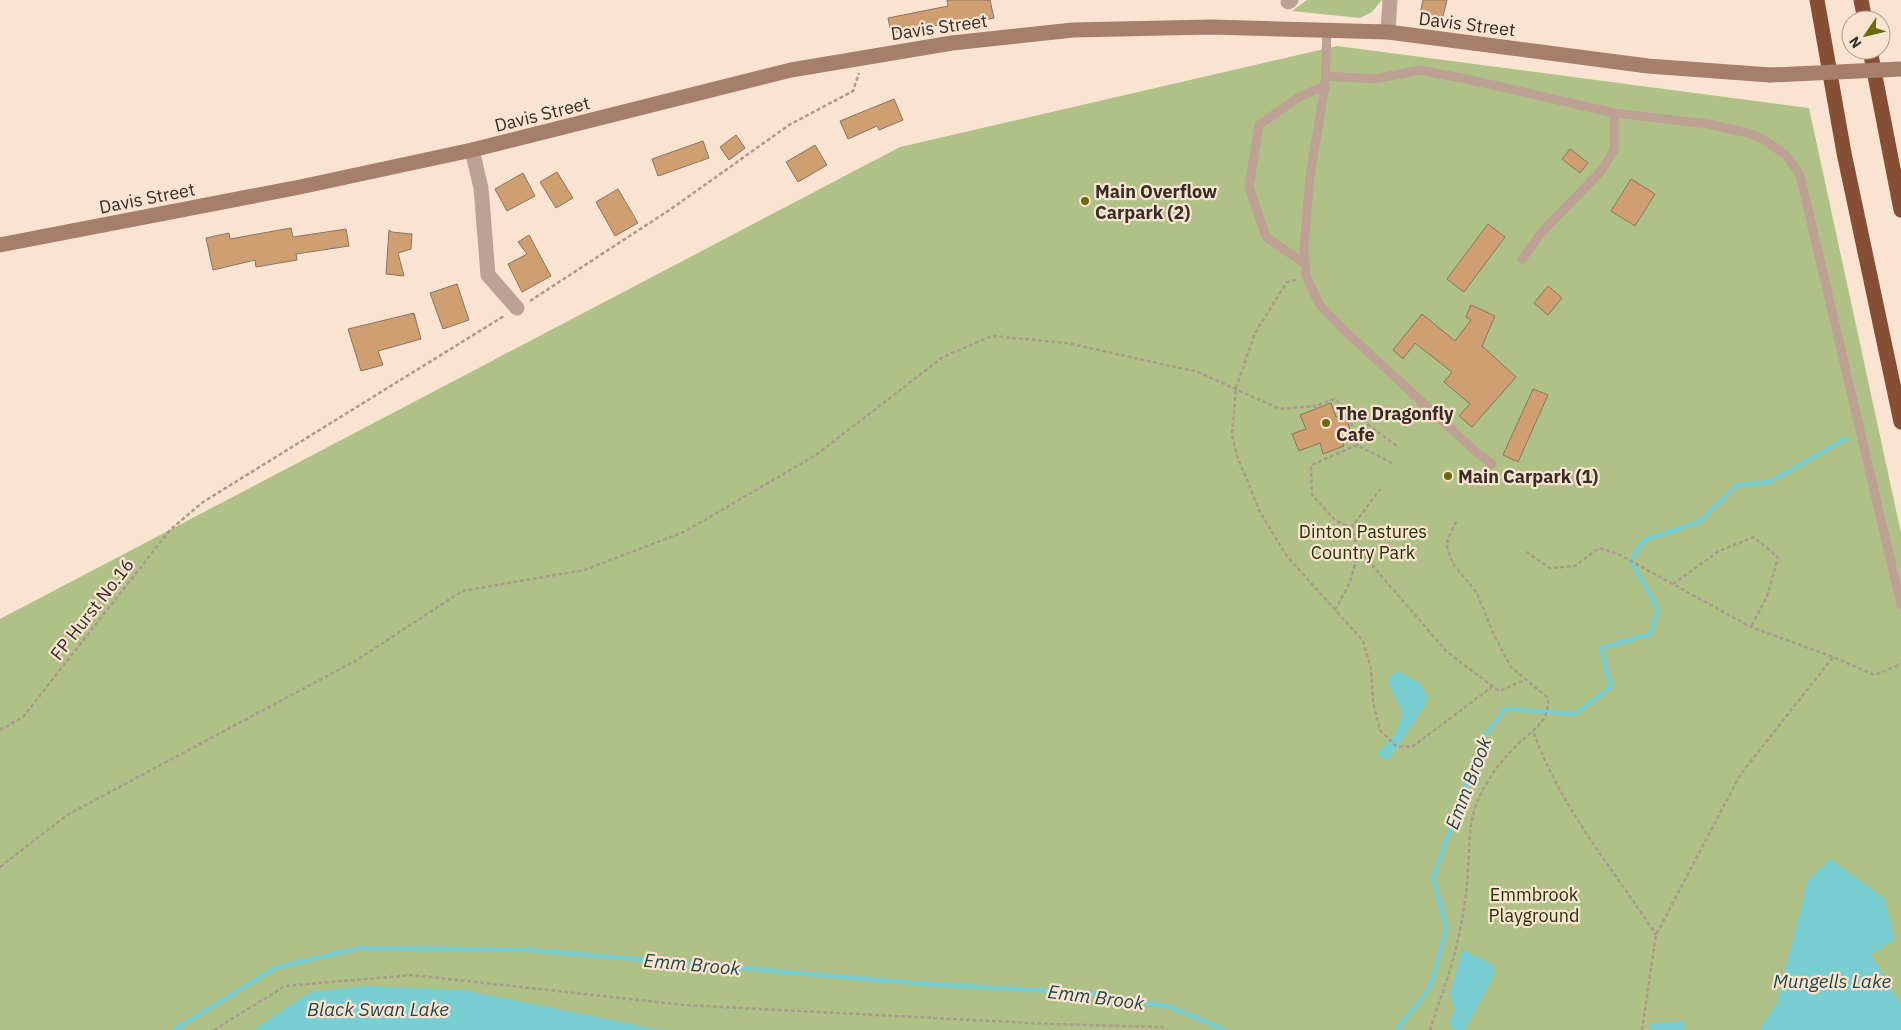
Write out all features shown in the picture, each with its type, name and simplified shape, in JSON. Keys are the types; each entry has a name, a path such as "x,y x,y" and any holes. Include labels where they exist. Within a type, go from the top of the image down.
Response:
{"highway":[{"path":"1817,0 1844,153 1901,422"},
{"path":"1872,60 1901,210"}],"main road":[{"name":"Davis Street","path":"0,245 300,187 472,150 791,70 952,43 1073,30 1212,28 1327,29 1388,32 1648,66 1770,75 1901,68"}],"street":[{"path":"1388,32 1390,0"},
{"path":"472,150 481,188 488,275 517,308"}],"lane":[{"path":"1327,29 1326,81 1310,176 1304,263 1306,276 1320,304 1343,329 1476,452 1492,464"},
{"path":"1304,263 1266,237 1249,187 1259,125 1326,81 1375,79 1420,70 1614,113 1708,124 1748,133 1763,139 1786,155 1800,175 1901,605"},
{"path":"1522,259 1542,232 1601,171 1614,150 1614,113"}],"path":[{"name":"FP Hurst No.16","path":"0,730 23,717 170,530 203,502 560,283 671,210 789,125 853,91 864,57"},
{"path":"1306,276 1287,282 1255,332 1236,388 1232,435 1237,456 1260,512 1286,555 1363,641 1371,668 1373,703 1380,730 1396,746 1412,747 1493,686"},
{"path":"0,867 67,814 357,660 462,591 584,570 684,532 816,455 943,357 992,336 1067,343 1198,372 1280,408 1316,407 1334,399 1398,447"},
{"path":"1348,410 1357,444 1392,463"},
{"path":"1357,444 1311,465 1312,495 1335,520 1352,528 1359,550 1448,652 1499,691 1525,680"},
{"path":"1334,450 1335,454"},
{"path":"1352,528 1381,488"},
{"path":"1430,1030 1458,943 1468,870 1469,830 1478,799 1492,773 1513,749 1534,732 1542,722 1548,707 1548,698 1511,667 1493,633 1477,593 1453,564 1447,547 1448,538 1457,520"},
{"path":"1673,584 1719,551 1754,537 1778,558 1767,596 1751,627"},
{"path":"1526,552 1550,568 1574,566 1599,548 1618,554 1751,627 1875,674 1901,664"},
{"path":"1335,610 1350,582 1359,550"},
{"path":"1642,1030 1656,935 1740,775 1833,657"},
{"path":"1534,732 1542,757 1570,808 1656,935"},
{"path":"214,1030 285,986 412,974 684,1005 1050,1024 1162,1027 1168,1030"}],"green space":[{"path":"1307,0 1382,0 1372,12 1360,18 1292,11"},
{"name":"Dinton Pastures Country Park","path":"1337,46 1809,108 1901,533 1901,1030 0,1030 0,619 900,147"}],"water":[{"path":"1400,672 1420,683 1428,698 1425,706 1391,757 1384,761 1378,753 1395,735 1403,713 1389,685 1389,678 1393,674"},
{"name":"Mungells Lake","path":"1830,859 1885,899 1895,940 1871,954 1901,1005 1901,1030 1759,1030 1777,1003 1808,880"},
{"path":"1462,950 1493,964 1495,974 1465,1030 1456,1030 1449,1025 1455,1010 1450,994"},
{"name":"Black Swan Lake","path":"366,986 463,990 656,1029 682,1030 253,1030 310,992"},
{"path":"1683,1021 1685,1030 1650,1030 1649,1024"}],"building":[{"path":"947,0 990,0 994,18 975,22 974,18 937,23 938,25 891,33 888,18 948,6"},
{"path":"1423,0 1447,0 1442,20 1420,14"},
{"path":"894,99 903,120 879,130 877,126 848,139 840,121"},
{"path":"736,135 745,148 729,160 720,147"},
{"path":"703,141 709,158 658,176 652,159"},
{"path":"815,145 827,165 798,182 786,162"},
{"path":"1570,149 1588,163 1580,173 1562,159"},
{"path":"557,172 573,198 556,208 540,182"},
{"path":"523,173 535,196 507,211 495,189"},
{"path":"1631,179 1655,194 1635,226 1611,211"},
{"path":"618,189 638,223 615,236 596,202"},
{"path":"1488,224 1505,237 1464,292 1447,279"},
{"path":"291,228 293,237 346,229 349,246 296,254 297,260 256,267 255,260 213,270 206,238 229,233 230,239"},
{"path":"389,230 412,234 411,249 398,253 404,276 386,274"},
{"path":"529,235 551,276 522,292 508,264 527,254 518,242"},
{"path":"457,284 469,320 443,329 430,293"},
{"path":"1548,286 1562,298 1548,315 1534,303"},
{"path":"1471,305 1495,316 1482,346 1516,377 1472,427 1459,416 1470,404 1444,382 1452,372 1415,343 1403,359 1393,350 1422,314 1455,341 1471,320 1466,317"},
{"path":"414,313 421,339 378,351 383,365 361,371 348,329"},
{"path":"1533,389 1548,395 1518,462 1503,455"},
{"name":"The Dragonfly Cafe","path":"1331,403 1336,417 1345,414 1350,429 1339,433 1344,446 1323,454 1320,443 1299,451 1292,434 1306,429 1300,415"}],"waterway":[{"name":"Emm Brook","path":"1397,1030 1430,987 1447,928 1433,878 1483,738 1505,709 1575,714 1611,687 1601,648 1651,634 1658,609 1631,561 1644,540 1699,522 1737,485 1770,482 1847,438"},
{"name":"Emm Brook","path":"174,1030 275,968 359,948 530,950 926,984 1089,993 1170,1007 1225,1030"}],"place":[{"name":"Main Overflow Carpark (2)","path":"1085,201"},
{"name":"The Dragonfly Cafe","path":"1326,423"},
{"name":"Main Carpark (1)","path":"1448,476"}],"park label":[{"name":"Emmbrook Playground","path":"1534,904"}]}
